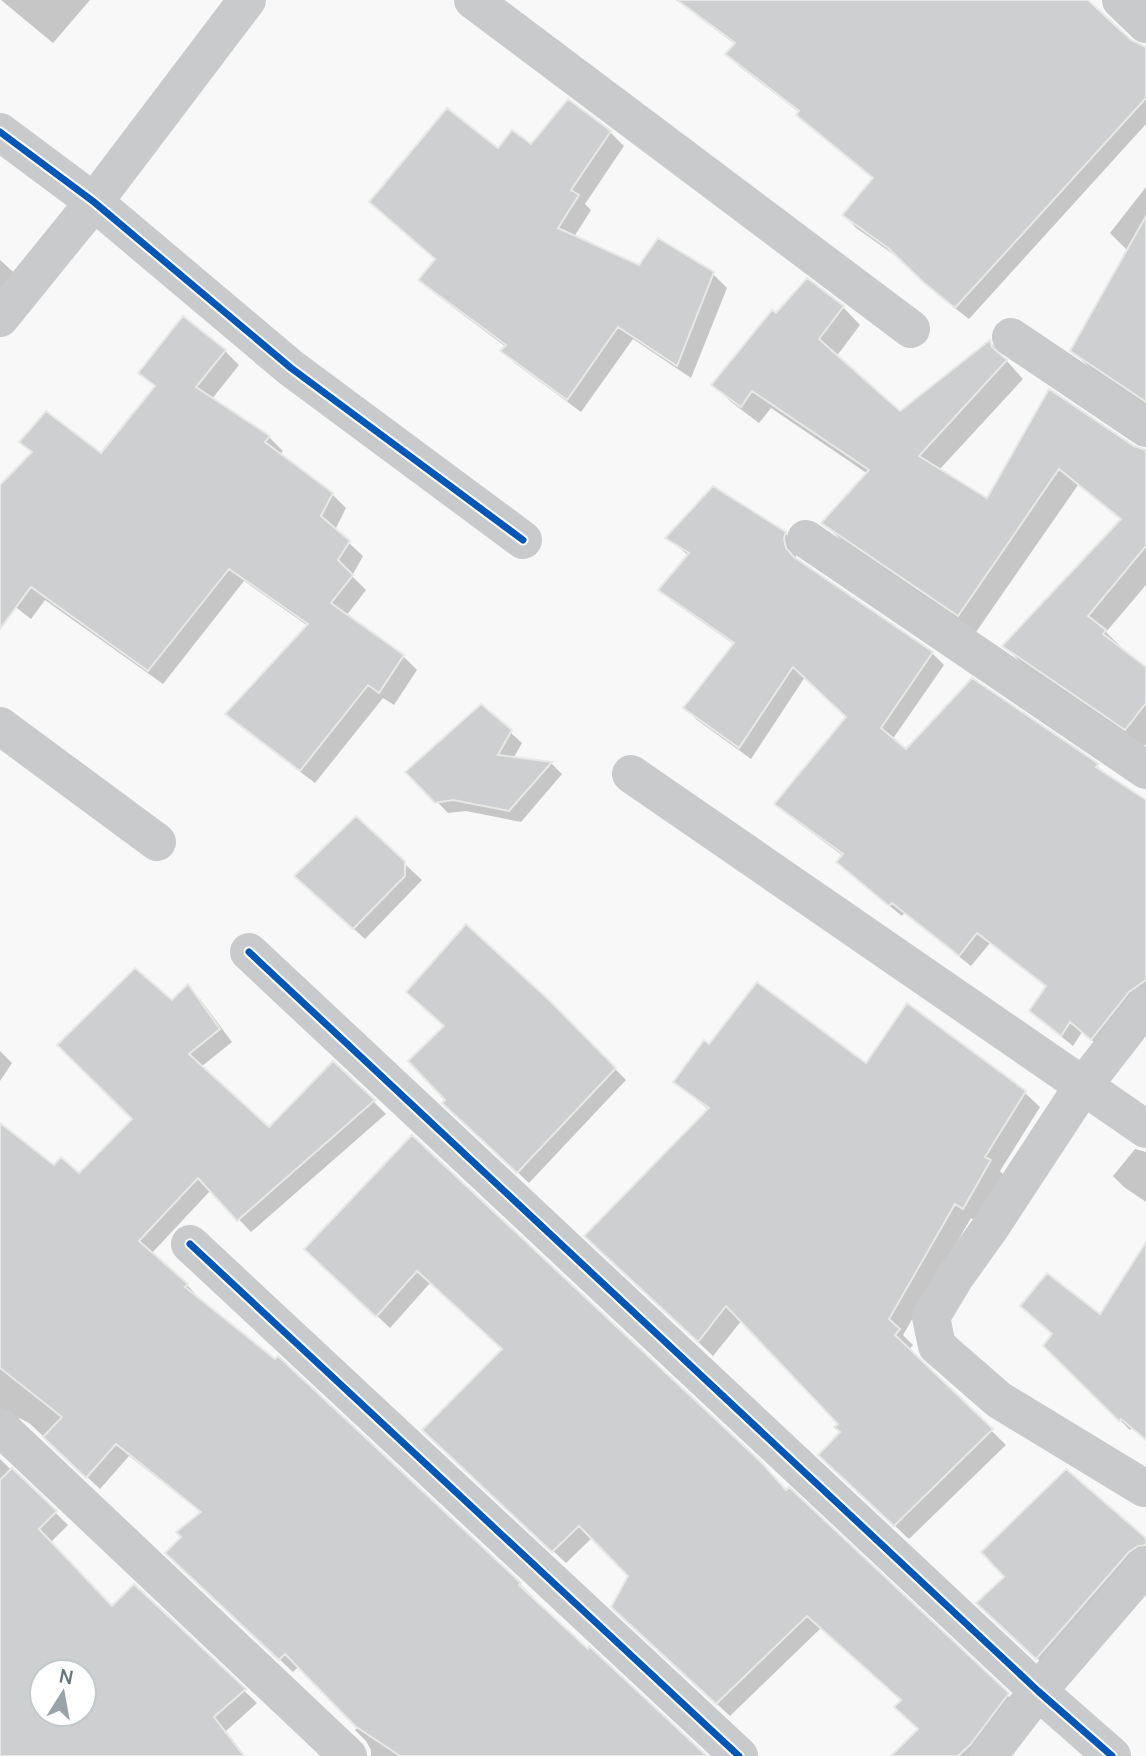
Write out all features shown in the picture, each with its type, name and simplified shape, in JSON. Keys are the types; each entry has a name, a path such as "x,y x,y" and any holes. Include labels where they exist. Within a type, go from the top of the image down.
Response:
{"street":[{"path":"0,318 94,202 247,0"},
{"path":"473,0 911,329"},
{"path":"1121,0 1146,24"},
{"path":"0,132 94,202 291,368 523,540"},
{"path":"1011,337 1146,428"},
{"path":"806,539 1146,770"},
{"path":"0,726 157,842"},
{"path":"631,774 1146,1129"},
{"path":"249,952 1038,1692 1112,1756"},
{"path":"1144,1488 999,1400 937,1346 931,1317 1083,1086 1146,1005"},
{"path":"190,1244 739,1756"},
{"path":"0,1427 348,1756"},
{"path":"988,1756 1038,1692 1146,1566"}],"building":[{"path":"677,0 1088,0 1131,40 1146,47 1146,98 955,308 888,248 842,215 873,178 796,115 799,111 725,54 735,43"},
{"path":"568,99 611,131 571,190 579,195 558,228 639,265 658,238 714,272 677,366 618,327 567,400 500,351 506,345 418,280 435,259 369,202 447,108 498,148 512,130 531,144"},
{"path":"1146,216 1146,402 1070,351"},
{"path":"807,278 844,306 819,339 900,411 990,340 992,347 1007,360 919,456 987,498 1049,389 1134,446 1146,450 1146,546 1088,616 1106,630 1103,634 1146,667 1146,703 1125,730 1002,646 1121,519 1059,469 958,616 821,523 869,470 752,391 741,407 711,385 772,310 776,313"},
{"path":"183,316 226,350 196,387 270,436 265,442 333,493 321,516 350,541 338,560 353,575 331,603 404,655 379,693 368,685 300,771 225,714 308,624 229,569 148,671 31,587 0,629 0,485 32,452 19,442 46,411 101,453 155,386 138,373"},
{"path":"713,486 786,532 786,548 794,557 933,652 881,728 906,749 972,678 1099,764 1096,767 1146,800 1146,980 1129,992 1091,1040 1070,1022 1061,1036 1029,1011 1046,986 977,933 959,956 892,903 889,906 836,862 843,854 774,804 846,717 793,667 739,748 683,708 734,643 658,590 689,553 665,538"},
{"path":"481,704 512,730 498,755 552,762 509,811 453,800 435,803 405,772"},
{"path":"356,816 405,861 405,876 353,929 294,876"},
{"path":"466,924 550,1001 616,1068 517,1173 442,1103 445,1100 408,1061 444,1026 406,992"},
{"path":"135,968 172,1000 188,984 220,1029 189,1054 269,1127 333,1061 375,1100 237,1221 198,1178 139,1241 188,1284 185,1287 275,1359 278,1356 521,1583 519,1585 707,1756 400,1756 355,1726 285,1654 279,1660 165,1553 181,1537 176,1532 201,1512 116,1444 86,1478 43,1437 62,1417 0,1368 0,1123 54,1165 61,1157 79,1173 132,1119 57,1045"},
{"path":"757,982 866,1063 907,1003 1026,1091 985,1157 991,1160 963,1209 955,1204 889,1319 900,1329 895,1335 993,1429 894,1526 818,1455 840,1432 834,1427 838,1424 726,1306 698,1342 584,1236 709,1108 673,1082 704,1040 709,1044"},
{"path":"412,1135 760,1461 786,1490 789,1487 1009,1693 970,1745 958,1756 891,1756 918,1729 894,1707 901,1700 807,1616 716,1704 611,1607 628,1576 579,1526 552,1552 422,1430 502,1349 417,1271 376,1317 304,1249"},
{"path":"1146,1242 1146,1440 1121,1419 1119,1421 1043,1346 1052,1334 1020,1306 1047,1273 1100,1314"},
{"path":"12,1468 57,1511 39,1529 112,1606 134,1584 246,1689 214,1717 244,1756 0,1756 0,1480"},
{"path":"1066,1469 1146,1538 1146,1545 1138,1546 1129,1552 1036,1659 976,1603 1004,1577 981,1552"}],"cycle path":[{"path":"0,132 94,202 291,368 523,540"},
{"path":"249,952 1038,1691 1112,1756"},
{"path":"190,1244 739,1756"}]}
